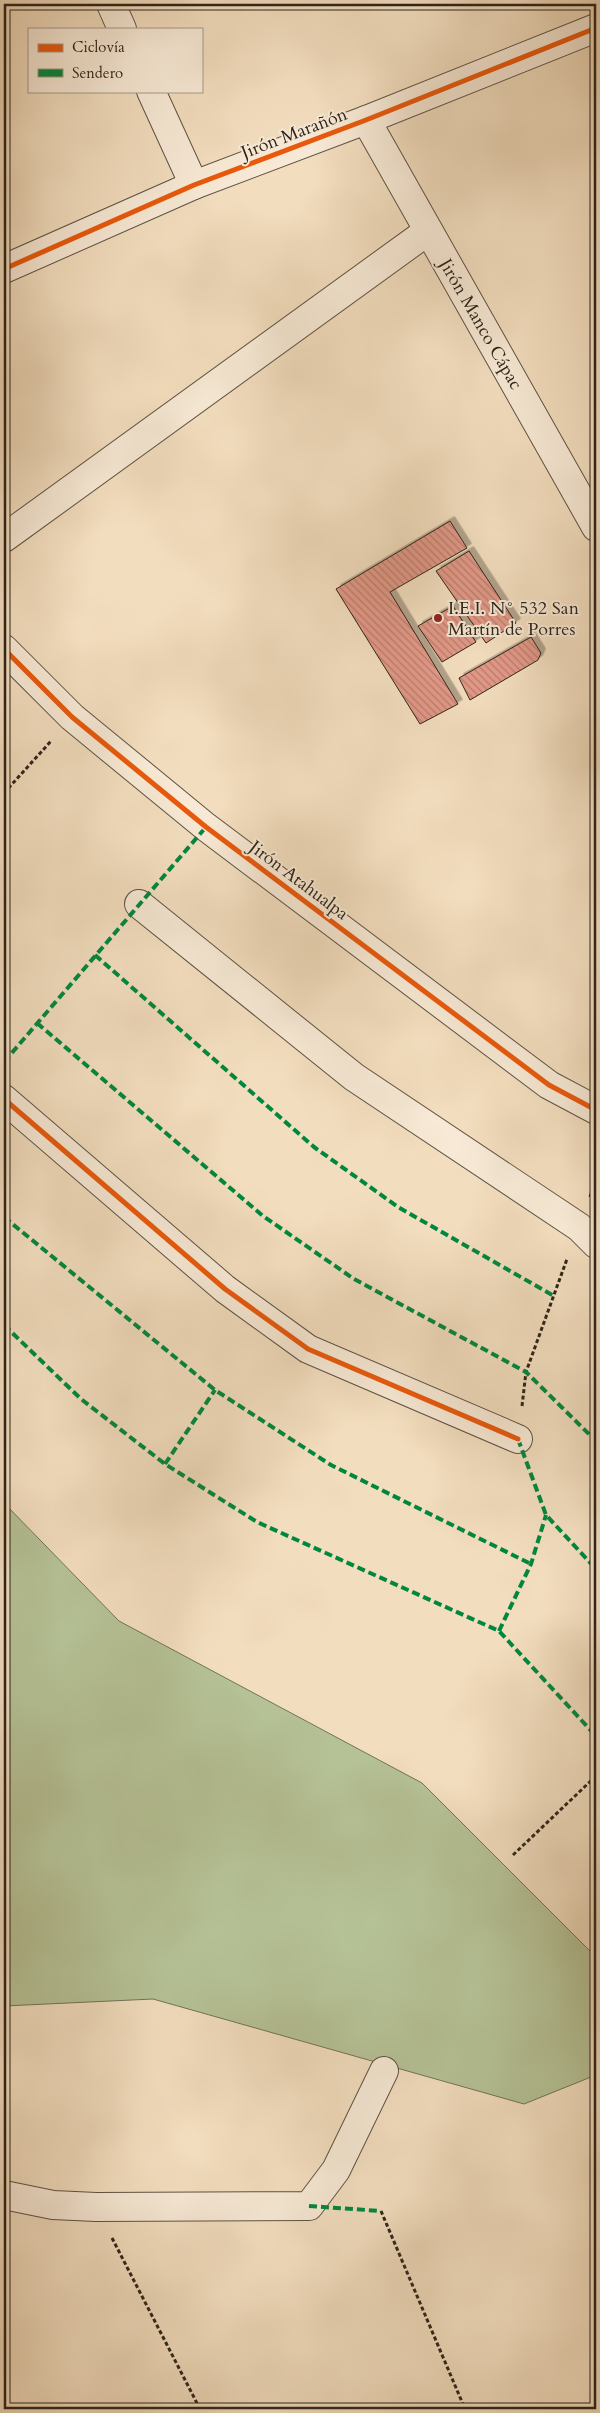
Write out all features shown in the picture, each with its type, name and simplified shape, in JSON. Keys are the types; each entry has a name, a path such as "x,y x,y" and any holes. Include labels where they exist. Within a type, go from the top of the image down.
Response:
{"street":[{"path":"111,4 122,28"},
{"name":"Jirón Marañón","path":"4,270 194,185 366,120 596,28"},
{"path":"151,92 194,185"},
{"name":"Jirón Manco Cápac","path":"366,120 596,527"},
{"path":"4,538 428,231"},
{"name":"Jirón Atahualpa","path":"4,649 72,717 206,827 549,1085 596,1110"},
{"path":"139,904 354,1077 588,1236"},
{"path":"4,1099 225,1289 308,1349 518,1439"},
{"path":"8,2201 96,2207 309,2206 336,2170 384,2071"}],"path":[{"path":"4,793 72,717"},
{"path":"518,1439 526,1372 588,1236 596,1179"},
{"path":"513,1855 596,1776"},
{"path":"96,2207 200,2409"},
{"path":"381,2211 465,2409"}],"green space":[{"path":"4,1503 119,1621 422,1783 596,1957 596,2075 524,2104 153,1999 4,2006"}],"building":[{"path":"450,521 467,548 390,592 458,704 420,724 336,589"},
{"path":"469,551 516,623 486,643 436,571"},
{"path":"453,606 476,642 442,662 418,626"},
{"path":"531,637 541,653 538,660 470,700 459,678"}],"marked path":[{"path":"4,1062 206,827"},
{"path":"95,955 314,1147 398,1207 554,1296"},
{"path":"37,1023 263,1216 354,1279 526,1372 596,1441"},
{"path":"4,1217 215,1390 331,1465 531,1564"},
{"path":"4,1325 81,1399 165,1464 257,1522 499,1631 596,1736"},
{"path":"165,1464 215,1390"},
{"path":"518,1439 546,1515 596,1569"},
{"path":"499,1631 531,1564 546,1515"},
{"path":"309,2206 381,2211"}],"cycle path":[{"path":"4,269 194,185 366,120 596,28"},
{"path":"4,649 72,717 206,827 549,1085 596,1110"},
{"path":"4,1099 225,1289 308,1349 518,1439"}],"place":[{"name":"I.E.I. N° 532 San Martín de Porres","path":"438,618"}]}
